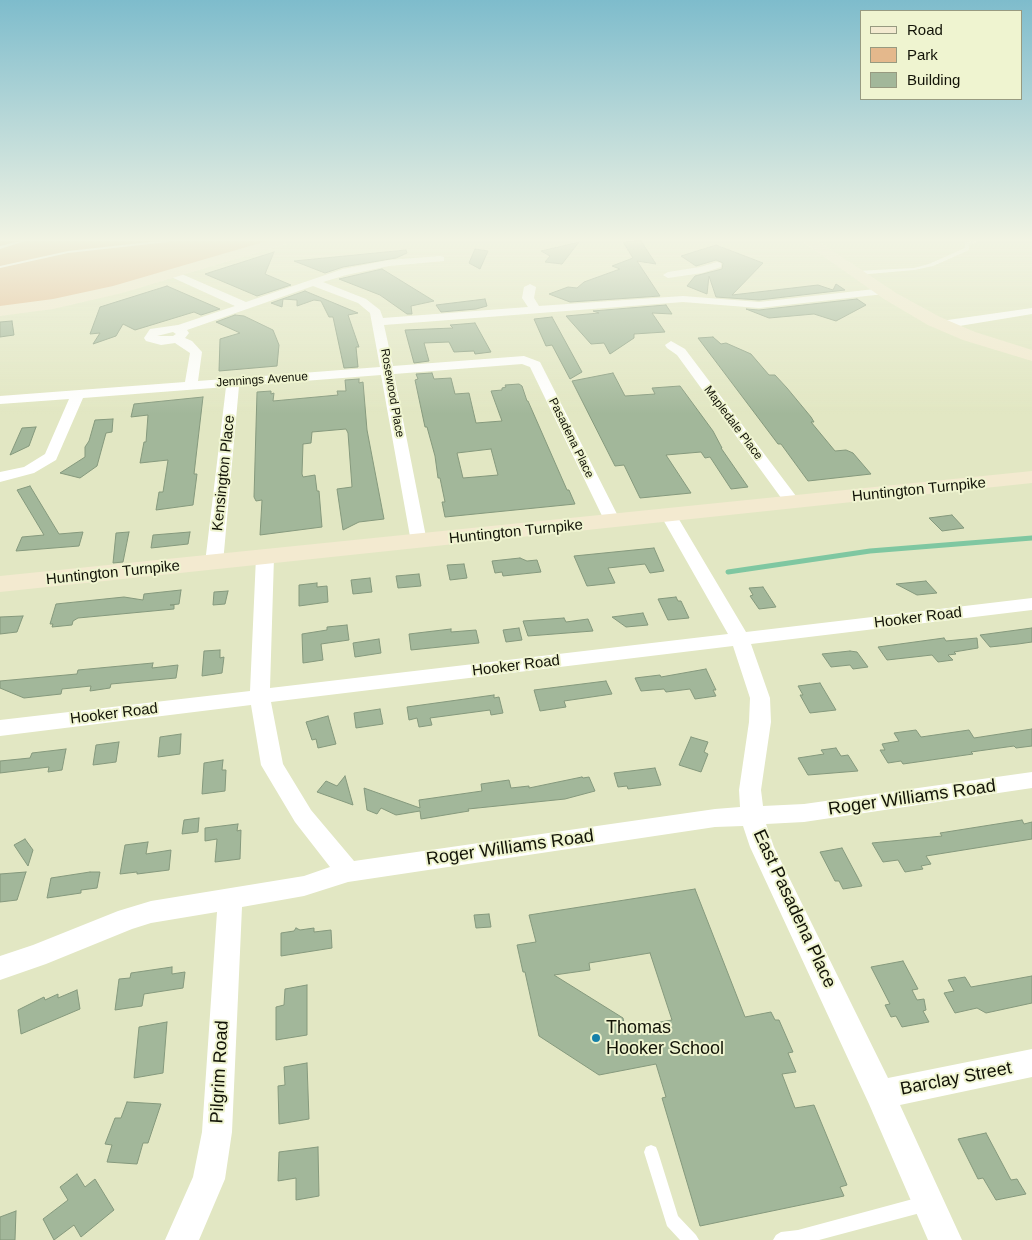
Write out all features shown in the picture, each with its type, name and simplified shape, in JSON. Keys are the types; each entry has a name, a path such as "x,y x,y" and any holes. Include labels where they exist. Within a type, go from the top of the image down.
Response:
{"main road":[{"path":"0,311 74,299"},
{"path":"897,299 941,325 984,342 1032,356"},
{"name":"Huntington Turnpike","path":"0,584 613,522 1032,477"}],"street":[{"path":"230,299 246,306"},
{"path":"191,385 196,352 178,334 267,299"},
{"name":"Rosewood Place","path":"354,299 370,306 376,312 379,322 420,542"},
{"path":"529,299 535,310"},
{"path":"379,322 535,310 596,299"},
{"path":"732,299 759,305 814,299"},
{"path":"941,325 1032,311"},
{"name":"Mapledale Place","path":"671,345 681,352 793,503"},
{"name":"Jennings Avenue","path":"0,400 524,360"},
{"name":"Pasadena Place","path":"524,360 535,365 613,522"},
{"name":"Kensington Place","path":"214,563 233,382"},
{"path":"0,477 29,470 51,457 78,394"},
{"name":"East Pasadena Place","path":"669,516 740,639 750,662 760,698 760,722 750,790 752,816 762,847 880,1094 946,1240"},
{"path":"265,557 260,697 272,765 303,816 348,872"},
{"name":"Hooker Road","path":"0,728 1032,604"},
{"name":"Roger Williams Road","path":"0,968 37,956 127,919 186,905 304,886 348,872 715,818 804,813 1032,780"},
{"name":"Pilgrim Road","path":"182,1240 209,1179 217,1132 230,899"},
{"name":"Barclay Street","path":"880,1094 1032,1063"}],"lane":[{"path":"651,1152 672,1221 691,1240"},
{"path":"781,1240 798,1238 929,1203"}],"green space":[{"path":"0,299 59,299 0,310"}],"building":[{"path":"126,299 197,299 220,309 201,315 194,312 135,330 123,324 116,336 93,344 100,333 90,334 100,307"},
{"path":"283,299 324,299 358,313 348,315 359,347 356,347 358,367 344,368 333,317 329,317 321,301 314,300 297,306 297,300 283,299 282,307 271,303"},
{"path":"385,299 431,299 434,301 411,306 412,314 407,314"},
{"path":"485,299 487,306 476,309 441,312 436,305"},
{"path":"562,299 617,299 570,302"},
{"path":"857,299 866,305 836,321 814,314 769,318 746,309 759,310"},
{"path":"666,305 672,314 652,313 665,332 634,334 634,338 610,354 604,343 591,344 566,316 599,313 593,311"},
{"path":"235,315 244,316 273,330 279,345 277,366 219,371 220,339 240,333 216,322"},
{"path":"552,317 582,372 570,379 552,345 546,346 534,319"},
{"path":"12,321 14,335 0,337 0,322"},
{"path":"475,323 491,352 475,354 474,351 454,352 449,342 424,343 429,361 414,363 405,330 453,328 450,325"},
{"path":"713,337 721,344 726,343 751,354 769,375 775,375 787,388 814,422 811,422 835,451 846,450 853,453 871,474 808,481 698,338"},
{"path":"432,373 434,379 451,378 455,394 469,393 476,423 502,421 491,391 502,390 502,388 506,387 505,385 519,384 522,386 527,401 575,504 445,517 442,502 445,502 440,478 438,478 435,456 427,427 425,427 415,380 418,379 416,374","holes":["491,449 498,475 463,478 457,453"]},
{"path":"613,373 625,396 655,394 652,388 680,386 713,431 721,448 748,487 731,489 710,457 705,458 701,452 666,455 691,493 640,498 624,465 615,466 572,381"},
{"path":"359,379 359,383 363,382 367,430 384,519 359,522 343,530 337,489 352,487 348,433 346,429 312,432 311,443 303,444 302,474 303,477 315,475 317,491 319,491 322,527 260,535 262,500 256,501 254,497 257,392 271,391 271,394 274,393 273,401 338,395 337,391 346,391 345,380"},
{"path":"203,397 194,474 197,474 193,505 156,510 159,492 163,492 168,460 140,463 144,442 146,442 148,415 131,417 134,404"},
{"path":"113,419 112,432 106,433 97,466 80,478 60,473 85,457 85,447 89,441 95,420"},
{"path":"36,427 29,446 10,455 22,428"},
{"path":"30,486 59,534 83,532 79,546 16,551 22,537 44,535 17,490"},
{"path":"952,515 964,528 942,531 929,518"},
{"path":"129,532 123,562 113,563 116,533"},
{"path":"190,532 188,544 151,548 153,535"},
{"path":"654,548 664,571 650,573 645,564 608,568 615,583 587,586 574,556"},
{"path":"520,558 527,561 537,560 541,572 503,576 502,572 495,573 492,561"},
{"path":"464,564 467,578 450,580 447,565"},
{"path":"419,574 421,586 398,588 396,576"},
{"path":"370,578 372,592 353,594 351,580"},
{"path":"926,581 937,593 917,595 896,584"},
{"path":"317,583 317,587 327,586 328,602 299,606 299,585"},
{"path":"763,587 776,607 759,609 750,596 753,595 749,588"},
{"path":"181,590 179,604 170,605 174,605 174,609 78,618 73,621 72,625 52,627 53,624 50,624 56,604 124,597 143,600 144,594"},
{"path":"228,591 225,604 213,605 214,592"},
{"path":"676,597 678,601 681,601 689,618 668,620 658,599"},
{"path":"643,613 648,625 626,627 612,617"},
{"path":"23,616 17,632 0,634 0,617"},
{"path":"564,618 566,622 588,619 593,631 528,636 523,621"},
{"path":"347,625 349,640 321,644 323,660 303,663 302,634 327,630 327,627"},
{"path":"519,628 522,640 506,642 503,630"},
{"path":"1032,628 1032,642 1018,644 990,647 980,635"},
{"path":"451,629 451,632 476,630 479,643 411,650 409,634"},
{"path":"944,638 946,641 977,638 978,648 954,652 956,654 948,655 953,660 938,662 932,655 887,660 878,647"},
{"path":"379,639 381,653 355,657 353,643"},
{"path":"220,650 220,658 224,657 222,673 202,676 204,651"},
{"path":"857,652 868,667 853,669 850,665 831,667 822,654"},
{"path":"153,663 152,668 178,665 176,678 111,684 110,688 90,691 91,686 62,689 61,694 24,698 0,688 0,681 77,674 78,670"},
{"path":"706,669 716,690 713,690 716,696 695,699 690,689 666,692 664,689 641,691 635,678 660,675 661,677"},
{"path":"606,681 612,694 564,701 566,707 540,711 534,690"},
{"path":"820,683 836,710 810,713 800,695 803,695 798,686"},
{"path":"494,695 494,698 499,697 503,713 491,715 490,710 430,718 432,725 419,727 417,718 409,720 407,707"},
{"path":"380,709 383,724 356,728 354,713"},
{"path":"328,716 336,744 318,748 316,739 312,740 306,722"},
{"path":"1032,729 1032,746 1016,748 1014,746 971,752 973,754 903,764 901,761 888,763 880,750 885,750 882,744 899,741 894,733 916,730 921,737 969,730 974,738"},
{"path":"181,734 180,754 158,757 160,737"},
{"path":"691,737 708,742 704,752 708,754 701,772 679,765"},
{"path":"119,742 116,762 93,765 96,745"},
{"path":"836,748 841,756 848,755 858,771 808,775 798,758 824,754 821,750"},
{"path":"66,749 62,770 48,772 49,767 0,773 0,761 30,758 32,753"},
{"path":"223,760 222,770 226,770 225,791 202,794 204,763"},
{"path":"655,768 661,785 628,789 627,786 618,787 614,773"},
{"path":"345,776 353,805 317,792 326,781 337,786"},
{"path":"589,777 595,791 565,799 468,809 469,811 421,819 420,811 396,815 381,808 377,814 367,810 364,788 420,808 419,800 482,791 481,784 509,780 511,788 529,786 529,788"},
{"path":"199,818 198,832 182,834 184,820"},
{"path":"1022,820 1024,824 1032,822 1032,839 926,856 931,864 921,866 923,869 905,872 898,860 883,862 872,843 942,836 940,833"},
{"path":"238,824 237,831 241,830 240,859 215,862 217,839 205,841 205,828"},
{"path":"25,839 33,850 28,866 14,845"},
{"path":"148,842 146,854 171,850 169,870 120,874 125,845"},
{"path":"842,848 862,886 843,889 839,881 835,881 820,852"},
{"path":"26,872 17,900 0,902 0,874"},
{"path":"100,872 97,888 81,890 81,893 47,898 51,878"},
{"path":"695,889 745,1017 771,1012 775,1020 779,1020 793,1052 788,1053 796,1072 782,1074 795,1108 814,1105 847,1185 840,1187 844,1196 700,1226 662,1098 666,1097 656,1064 599,1075 539,1036 517,945 536,942 529,915","holes":["650,953 672,1020 625,1028 623,1018 554,975 590,970 589,963"]},
{"path":"489,914 491,927 476,928 474,915"},
{"path":"296,928 300,930 314,928 314,932 331,930 332,948 281,956 281,933 294,931"},
{"path":"903,961 918,989 912,990 917,1000 924,999 926,1010 923,1011 929,1022 902,1027 896,1016 891,1017 885,1005 890,1004 871,967"},
{"path":"172,967 172,974 185,972 183,988 144,994 142,1006 115,1010 119,979 130,978 131,973"},
{"path":"1032,976 1032,1003 986,1013 977,1008 955,1013 944,993 954,991 948,980 965,977 971,987"},
{"path":"307,985 307,1035 276,1040 276,1007 284,1005 285,989"},
{"path":"77,990 80,1009 21,1034 18,1010 44,997 45,1000 58,994 58,998"},
{"path":"167,1022 163,1073 134,1078 139,1027"},
{"path":"307,1063 309,1119 279,1124 278,1086 285,1085 284,1067"},
{"path":"127,1102 161,1104 148,1143 143,1143 137,1164 107,1162 112,1145 105,1144 115,1118 121,1118"},
{"path":"986,1133 1011,1180 1017,1179 1026,1194 996,1200 983,1178 978,1179 958,1139"},
{"path":"318,1147 319,1196 296,1200 296,1178 278,1181 279,1152"},
{"path":"77,1174 85,1187 95,1179 114,1210 81,1237 74,1225 54,1240 43,1219 68,1200 60,1187"},
{"path":"16,1211 15,1240 0,1240 0,1217"}],"waterway":[{"path":"728,572 870,551 1032,538"}],"place":[{"name":"Thomas Hooker School","path":"596,1038"}]}
